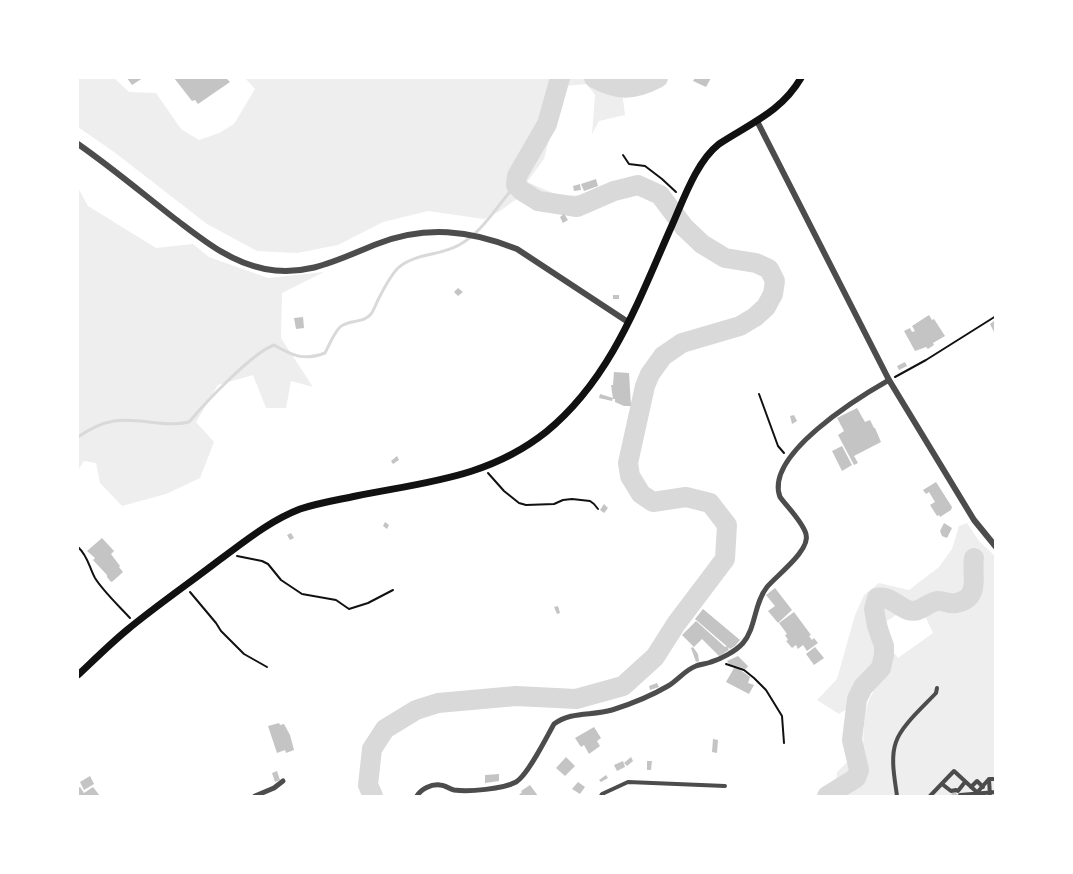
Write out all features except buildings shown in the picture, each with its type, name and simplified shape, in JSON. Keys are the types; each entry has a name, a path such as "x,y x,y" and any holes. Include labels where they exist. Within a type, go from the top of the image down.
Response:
{"main road":[{"path":"78,675 134,624 271,523 312,505 467,474 531,442 571,409 591,386 617,346 700,166 712,149 757,121 784,101 801,78"}],"street":[{"path":"757,121 889,380 974,520 996,547"},
{"path":"78,144 215,248 246,264 287,272 320,267 398,237 455,232 489,238 517,249 628,322"},
{"path":"416,796 428,786 440,785 453,790 466,790 505,786 517,782 524,774 554,724 561,719 569,716 611,710 670,685 697,665 717,659 737,649 744,642 766,588 802,550 807,542 806,534 777,490 778,483 791,456 800,444 848,405 889,380"},
{"path":"897,796 893,753 896,741 903,730 936,694 937,688"},
{"path":"930,796 954,771 971,787 976,795 981,796"},
{"path":"976,795 989,779 996,778"},
{"path":"989,779 990,794"},
{"path":"255,796 274,788 283,781"},
{"path":"971,787 976,781 983,787"},
{"path":"601,796 614,787 628,782 725,786"},
{"path":"959,794 965,782"},
{"path":"942,784 950,794 953,790 959,794 976,795 996,792"}],"path":[{"path":"623,155 629,164 645,166 683,201"},
{"path":"889,380 926,360 996,316"},
{"path":"759,394 778,446 783,453 791,456"},
{"path":"485,466 489,476 519,503 526,505 548,505 572,499 590,501 598,509"},
{"path":"78,547 86,556 98,582 134,624"},
{"path":"232,551 238,558 262,561 268,564 282,580 302,594 336,600 349,609 368,603 392,590"},
{"path":"185,586 221,631 244,654 267,667"},
{"path":"717,659 728,666 744,670 766,690 782,716 784,742"}],"shaded area":[{"path":"78,78 114,78 129,92 156,93 181,129 199,140 219,133 234,124 255,89 245,78 655,78 621,84 625,115 599,121 592,134 595,95 587,84 563,86 544,159 527,182 560,196 580,195 576,201 552,200 525,193 500,211 484,219 428,211 383,222 338,245 297,253 257,251 207,224 114,152 78,127"},
{"path":"78,188 88,206 156,248 193,244 209,257 268,278 324,272 282,293 281,338 313,387 291,381 286,408 266,408 253,375 218,385 196,422 214,442 200,478 166,494 122,506 100,483 96,463 84,461 78,470"},
{"path":"967,523 979,541 995,556 995,796 834,796 837,772 863,747 866,711 874,691 839,714 817,700 837,679 855,615 864,595 879,583 909,590 939,567 952,549 959,526","holes":["902,611 925,616 933,633 898,658 891,649 887,621"]}],"waterway":[{"path":"373,796 368,785 372,749 385,729 416,710 438,703 516,696 576,699 623,686 655,657 676,624 725,559 727,525 710,503 686,497 653,502 641,494 630,476 628,463 645,386 650,374 663,356 682,343 740,326 755,317 766,307 773,294 775,281 769,269 756,263 725,258 702,244 684,227 660,195 638,185 614,191 577,207 538,201 522,191 516,185 517,176 547,124 560,78"},
{"path":"594,78 611,85 626,88 641,85 658,78"},
{"path":"78,437 95,427 114,421 133,420 170,424 189,422 242,368 274,345 287,352 305,357 325,353 340,327 364,319 371,314 387,283 398,268 420,257 452,249 468,239 476,233 516,185"},
{"path":"827,796 856,778 859,770 852,740 857,699 863,687 881,668 884,655 884,646 877,626 874,609 877,598 889,599 912,611 937,601 954,603 964,600 969,596 974,585 974,558"}]}
